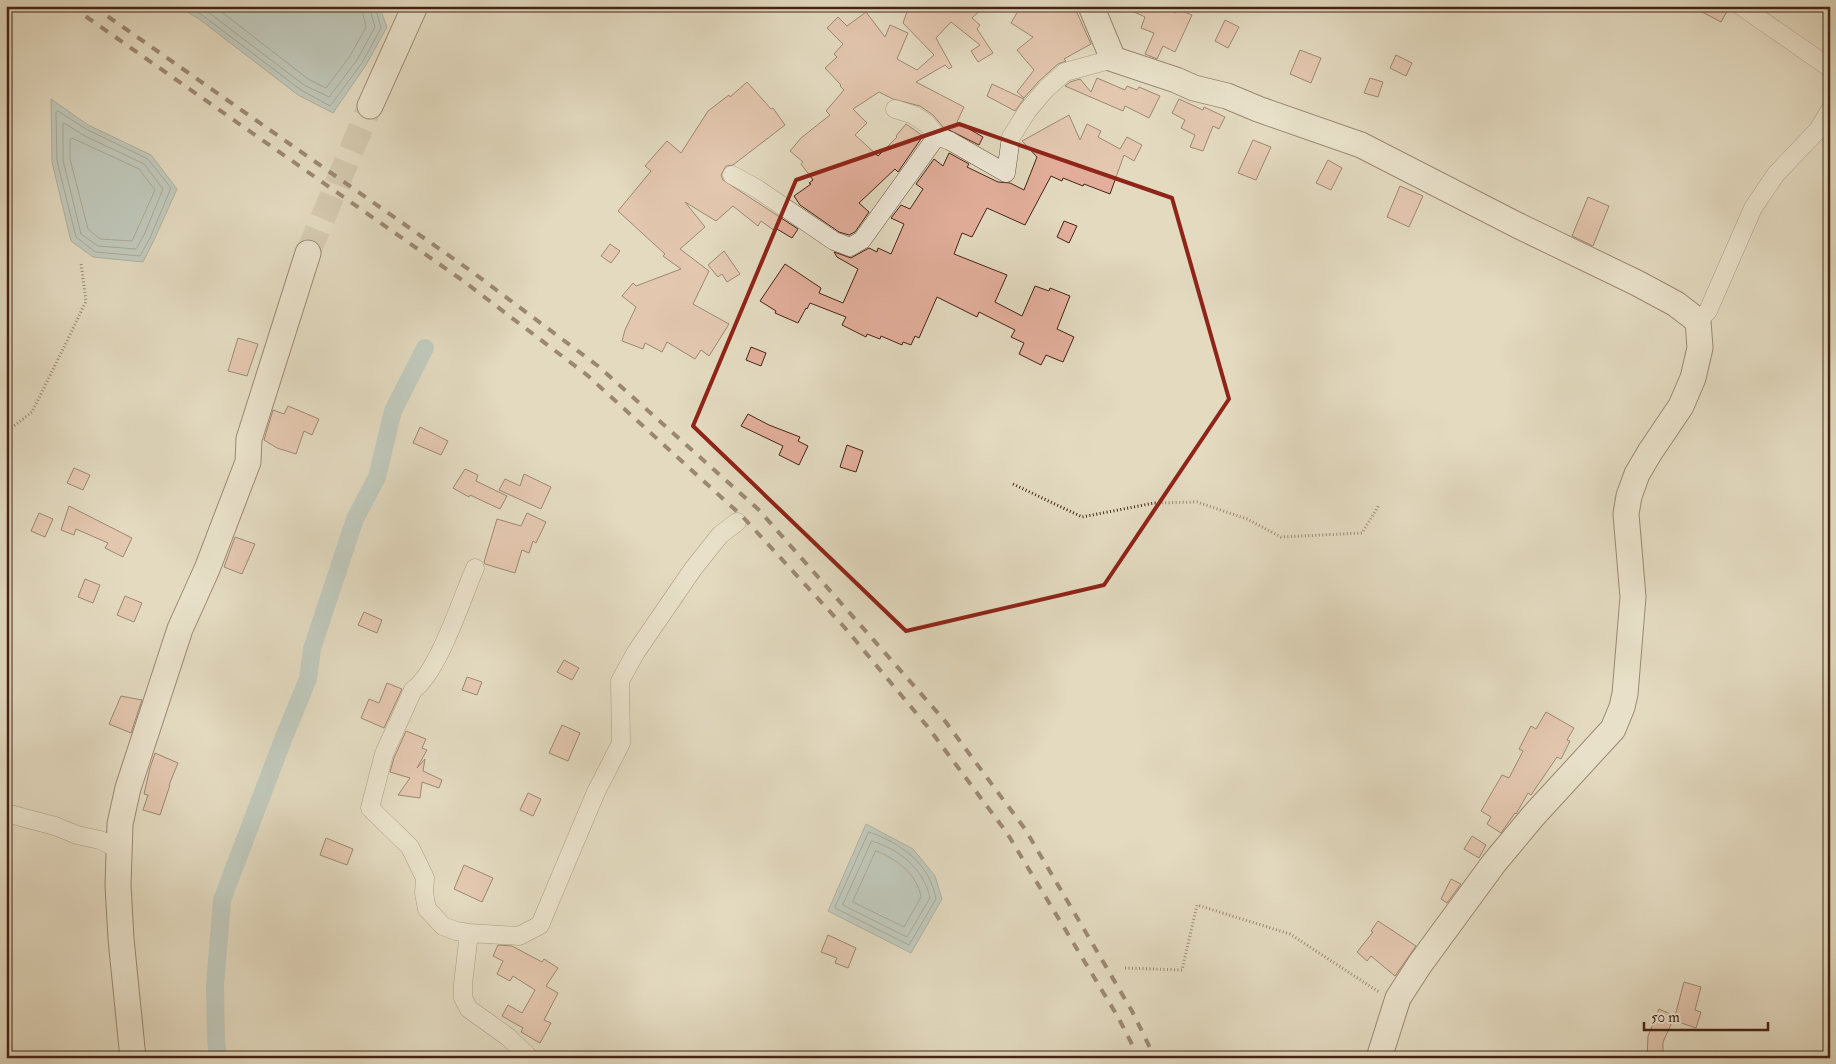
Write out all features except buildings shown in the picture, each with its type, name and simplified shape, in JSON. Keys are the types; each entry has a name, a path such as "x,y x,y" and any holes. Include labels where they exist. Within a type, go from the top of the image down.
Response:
{"street":[{"path":"370,106 415,6"},
{"path":"1091,6 1113,59"},
{"path":"1741,6 1830,68"},
{"path":"895,109 914,115 927,124 937,136 950,141 1006,173 1011,137 1028,110 1046,89 1065,72 1113,59 1194,88 1227,96 1258,109 1361,145 1637,283 1676,304 1698,321"},
{"path":"1379,1058 1396,1003 1420,964 1494,863 1534,815 1612,729 1625,694 1632,606 1632,570 1626,514 1629,496 1637,474 1681,406 1693,378 1700,348 1698,321 1708,310 1752,208 1776,174 1824,131 1830,110"},
{"path":"732,175 756,188 834,241 850,247 862,240 937,136"},
{"path":"133,1058 121,939 118,885 120,824 128,788 180,629 207,569 248,462 249,439 308,253"},
{"path":"475,568 432,669 413,690 384,754 375,782 370,808 410,847 425,878 424,892 427,909 443,926 469,933 519,936 540,925 596,792 621,744 620,681 636,652 692,569 720,535 737,522"},
{"path":"6,813 55,826 77,836 100,840 119,849"},
{"path":"469,933 463,984 463,998 468,1009 508,1037 530,1058"}],"path":[{"path":"6,432 32,412 86,301 81,263"},
{"path":"1012,484 1082,517 1154,503 1197,502 1247,519 1281,537 1362,533 1379,505"},
{"path":"1125,968 1182,970 1197,905 1290,934 1396,1003"}],"highlighted area":[{"path":"959,124 1172,198 1229,399 1104,585 906,631 693,426 796,180"}],"water":[{"path":"177,6 379,6 387,27 366,65 333,113 298,95 199,19"},
{"path":"51,99 88,125 151,155 177,189 143,262 93,257 71,241 52,162"},
{"path":"866,824 913,849 935,876 942,899 911,953 828,911"}],"waterway":[{"path":"218,1058 215,985 222,900 308,679 312,649 355,519 377,477 393,411 425,348"}],"tunnel":[{"path":"308,253 370,106"}],"railway":[{"path":"71,6 462,280 587,375 742,516 845,628 927,726 1007,833 1118,1017 1139,1058"},
{"path":"93,6 471,271 598,366 759,510 945,721 1025,829 1132,1011 1155,1058"}]}
